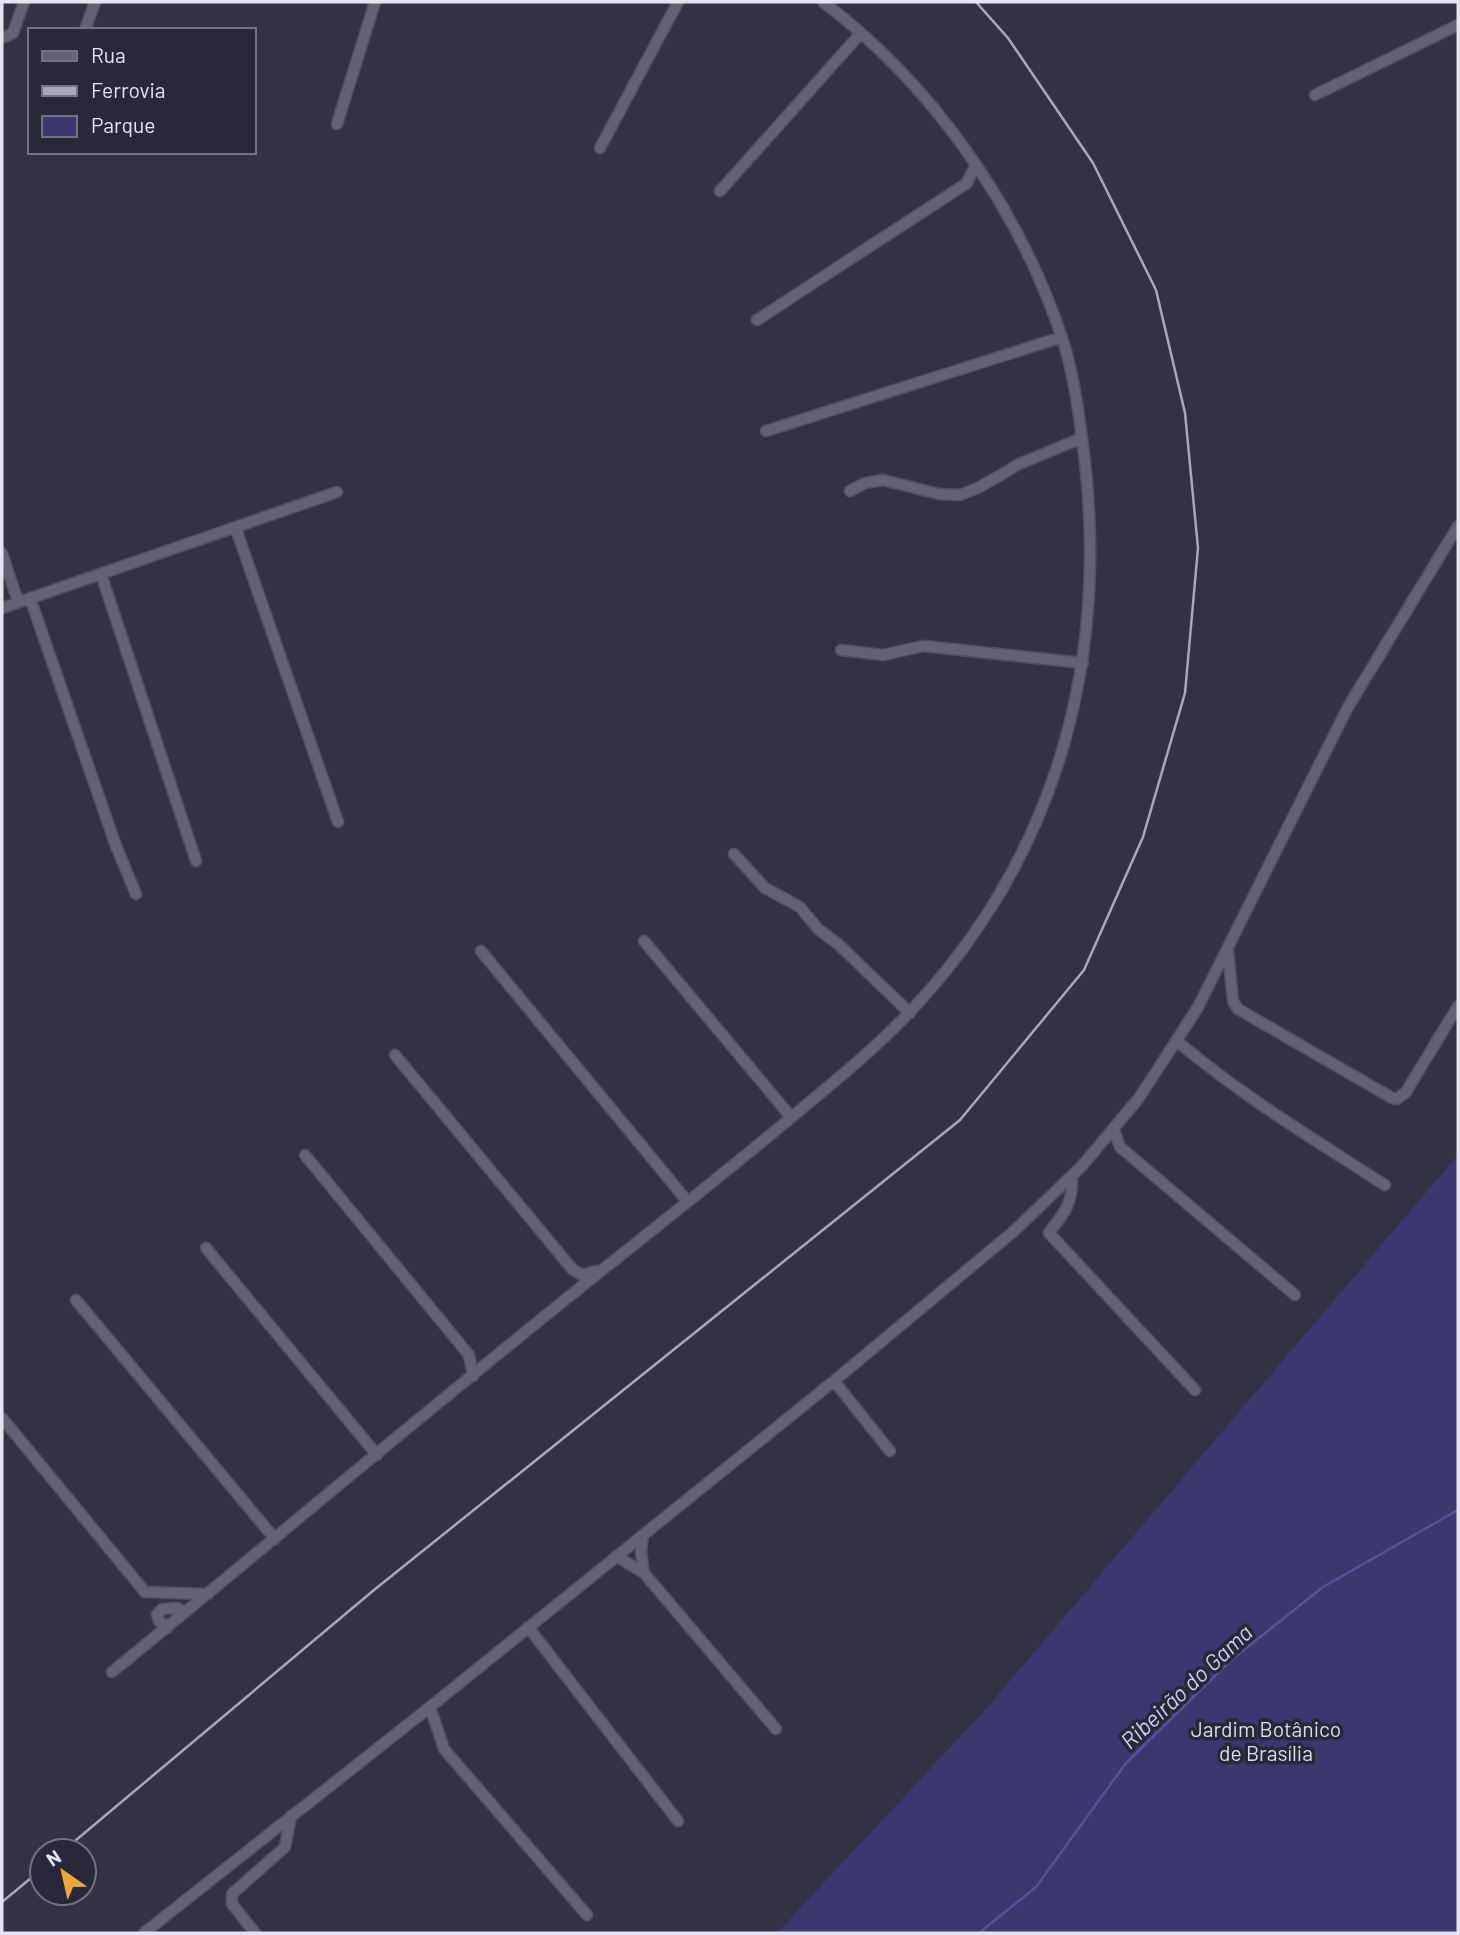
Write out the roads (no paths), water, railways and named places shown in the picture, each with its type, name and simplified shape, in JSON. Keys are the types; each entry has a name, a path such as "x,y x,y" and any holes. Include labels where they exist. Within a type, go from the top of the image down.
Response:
{"street":[{"path":"2,38 13,33 24,2"},
{"path":"86,28 95,2"},
{"path":"337,124 375,2"},
{"path":"600,148 678,2"},
{"path":"112,1672 885,1038 910,1013 982,920 1009,877 1030,835 1062,755 1083,663 1091,587 1090,517 1082,438 1062,337 1018,232 975,166 920,90 861,33 823,2"},
{"path":"1315,95 1458,25"},
{"path":"720,191 861,33"},
{"path":"757,320 967,183 975,166"},
{"path":"967,183 987,183"},
{"path":"766,431 1062,337"},
{"path":"850,491 865,482 883,480 939,494 960,495 980,487 1018,464 1082,438"},
{"path":"2,608 337,492"},
{"path":"144,1933 430,1707 834,1381 1014,1231 1101,1146 1177,1041 1198,1007 1348,707 1458,526"},
{"path":"236,529 338,822"},
{"path":"2,553 18,602"},
{"path":"101,574 196,861"},
{"path":"30,598 136,894"},
{"path":"841,650 883,655 923,646 1083,663"},
{"path":"734,854 765,888 800,906 818,929 838,944 910,1013"},
{"path":"644,941 791,1117"},
{"path":"1227,950 1233,1001 1238,1009 1392,1098 1397,1099 1406,1092 1458,1006"},
{"path":"481,951 688,1202"},
{"path":"1177,1041 1253,1099 1385,1185"},
{"path":"395,1055 573,1270 586,1275 607,1266"},
{"path":"1114,1130 1120,1147 1295,1295"},
{"path":"1101,1146 1120,1147"},
{"path":"305,1155 469,1355 473,1376"},
{"path":"1072,1176 1073,1197 1049,1233 1195,1390"},
{"path":"206,1248 377,1455"},
{"path":"76,1300 275,1539"},
{"path":"469,1355 490,1361"},
{"path":"834,1381 890,1451"},
{"path":"2,1418 145,1592 208,1594"},
{"path":"643,1535 641,1552 644,1573"},
{"path":"616,1556 644,1573 776,1729"},
{"path":"167,1628 159,1621 158,1614 162,1609 177,1608 185,1612"},
{"path":"528,1627 678,1821"},
{"path":"430,1707 444,1749 587,1915"},
{"path":"255,1933 232,1904 232,1894 285,1847 291,1816"}],"waterway":[{"name":"Ribeirão do Gama","path":"979,1933 1036,1887 1126,1763 1230,1661 1323,1587 1458,1510"}],"railway":[{"path":"80,1837 374,1590 960,1120 1084,970 1143,837 1185,693 1198,548 1185,413 1156,290 1093,163 1008,38 976,2"},
{"path":"2,1902 28,1881"}],"park label":[{"name":"Jardim Botânico de Brasília","path":"1266,1740"}]}
